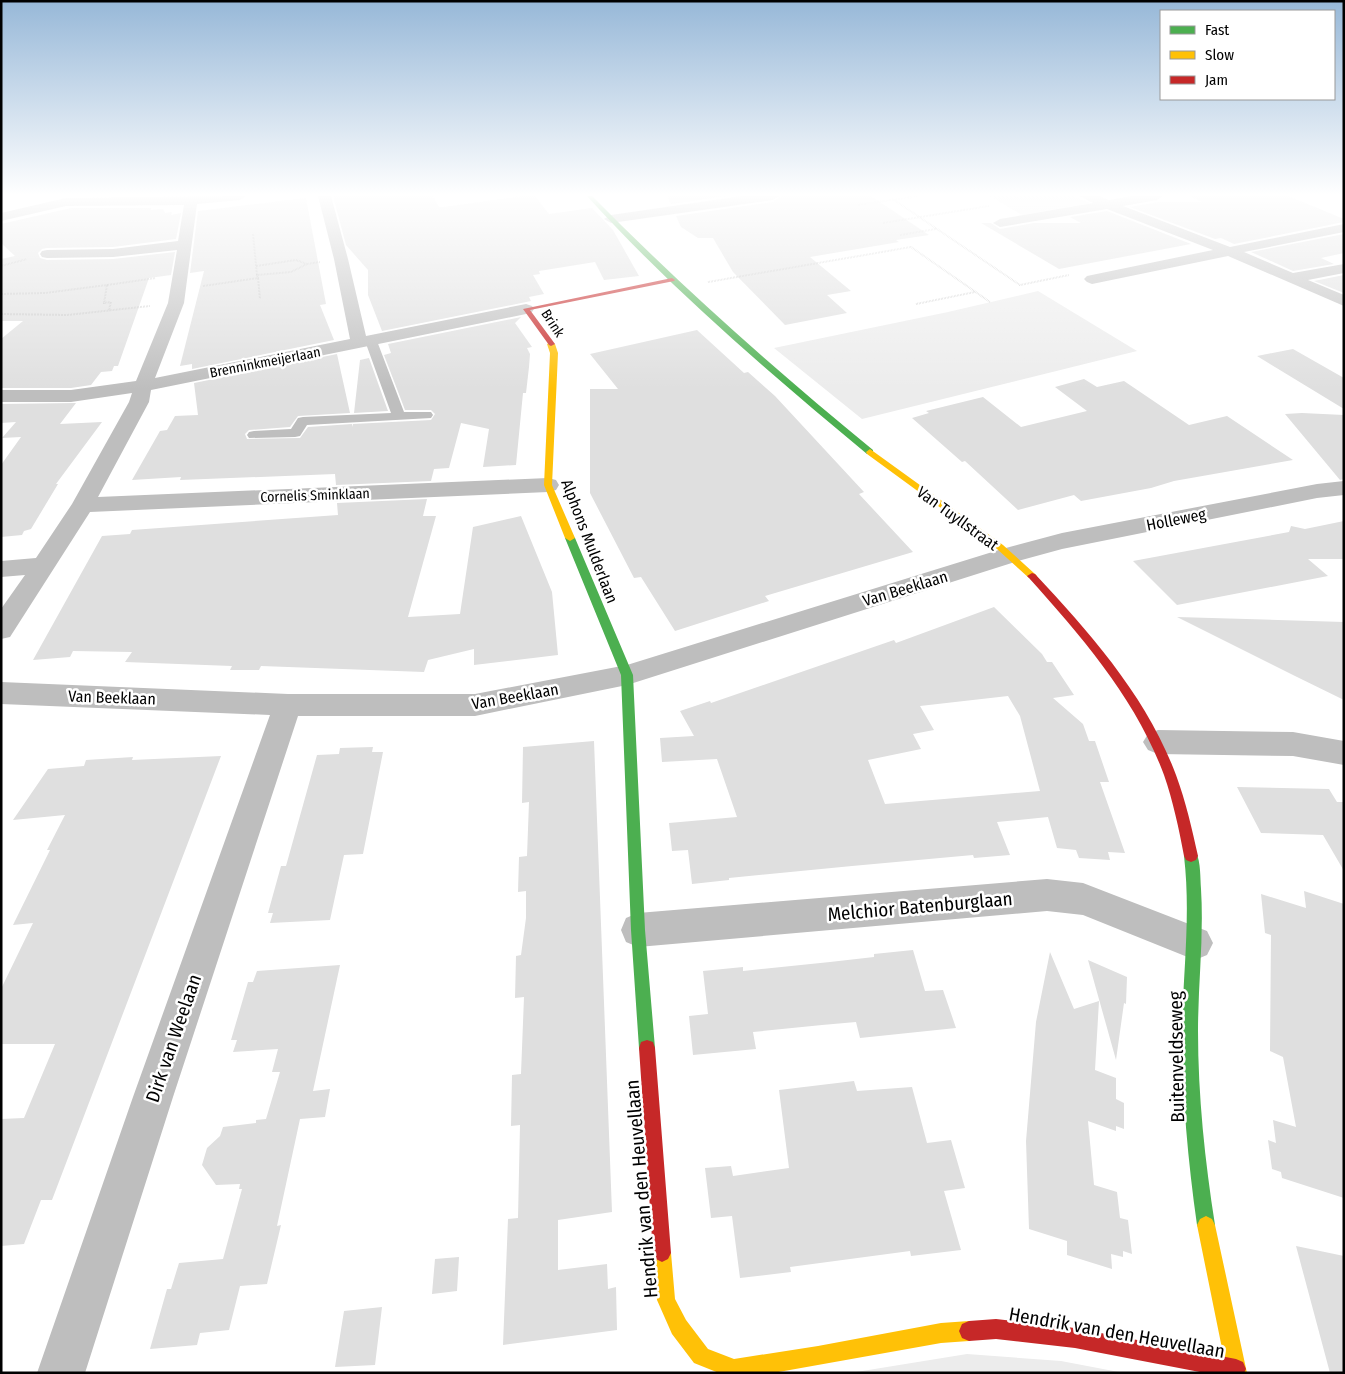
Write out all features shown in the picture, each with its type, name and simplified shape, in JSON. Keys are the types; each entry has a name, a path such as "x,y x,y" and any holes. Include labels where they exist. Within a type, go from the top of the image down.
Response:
{"street":[{"path":"1,630 83,505 139,402 177,289 182,260"},
{"path":"341,260 365,342"},
{"name":"Van Tuyllstraat","path":"653,260 776,372 884,463 1010,555 1073,618 1102,653 1130,693 1158,742"},
{"path":"1092,279 1189,260"},
{"path":"1250,260 1344,301"},
{"path":"1293,278 1344,268"},
{"name":"Brink","path":"554,353 549,339 526,309 676,283"},
{"name":"Brenninkmeijerlaan","path":"1,396 71,396 144,386 526,309"},
{"name":"Alphons Mulderlaan","path":"554,353 548,486 627,675"},
{"name":"Cornelis Sminklaan","path":"83,505 548,486"},
{"name":"Holleweg","path":"1010,555 1062,541 1317,491 1344,488"},
{"name":"Van Beeklaan","path":"1,693 288,705 474,705 627,675 1010,555"},
{"path":"1,569 44,565"},
{"name":"Hendrik van den Heuvellaan","path":"627,675 638,930 666,1300 679,1327 701,1356 734,1369 818,1356 941,1332 996,1329 1075,1338 1237,1371"},
{"name":"Dirk van Weelaan","path":"61,1373 152,1097 288,705"},
{"path":"1158,742 1293,744 1344,752"},
{"name":"Buitenveldseweg","path":"1158,742 1177,795 1190,846 1196,891 1190,1029 1196,1159 1209,1240 1237,1371"},
{"name":"Melchior Batenburglaan","path":"638,930 1047,895 1083,899 1195,943"}],"lane":[{"path":"365,342 398,415"},
{"path":"254,435 295,433 303,421 426,414"}],"path":[{"path":"1,266 24,260"},
{"path":"255,260 260,299"},
{"path":"256,266 295,260"},
{"path":"296,260 307,264"},
{"path":"1,314 67,315 109,310 177,289 258,277 299,269 307,264 333,260"},
{"path":"676,283 825,260"},
{"path":"930,260 990,302"},
{"path":"983,260 1020,285 1075,274 1092,279"},
{"path":"1,294 45,293 107,284 177,289"},
{"path":"107,284 104,303 111,302 109,310"},
{"path":"916,304 976,292"}],"shaded area":[{"path":"1038,291 1137,351 862,419 774,348 948,312"},
{"path":"967,1354 1061,1361 1124,1373 850,1373"}],"building":[{"path":"1,260 174,260 171,275 149,278 118,366 114,366 112,371 101,372 91,385 71,388 1,388 1,339 23,321 1,321"},
{"path":"192,260 318,260 326,304 320,305 334,340 192,369 192,364 180,366 204,271 190,273"},
{"path":"359,260 630,260 639,276 604,280 595,262 539,271 540,274 533,275 544,294 529,297 531,301 382,331 368,295 368,270"},
{"path":"726,260 814,260 851,291 827,295 847,313 785,325 733,272"},
{"path":"1044,260 1106,260 1059,269"},
{"path":"1269,260 1326,260 1334,264 1293,271"},
{"path":"1344,275 1344,293 1314,281"},
{"path":"521,317 515,323 532,347 527,348 530,354 529,367 526,393 523,393 516,465 483,467 489,429 461,423 449,468 434,469 431,481 336,485 335,474 180,480 181,477 132,480 160,431 167,430 175,416 198,415 194,383 337,354 350,413 298,416 290,427 249,430 245,434 247,439 300,438 308,427 352,424 353,427 353,424 431,420 435,414 431,410 405,410 384,355 391,353 388,344"},
{"path":"697,330 744,373 748,372 775,396 864,492 859,494 913,552 765,596 769,601 675,631 641,577 634,578 590,493 590,389 618,389 590,354"},
{"path":"1293,349 1344,378 1344,409 1257,356"},
{"path":"369,358 388,411 354,413 360,360"},
{"path":"1084,379 1097,387 1124,381 1189,425 1227,416 1293,460 1174,481 1151,488 1081,501 1074,495 1018,510 965,461 962,462 912,418 929,413 926,411 983,397 1021,427 1087,411 1055,387"},
{"path":"76,403 60,424 102,422 56,484 58,484 31,529 24,531 22,535 1,537 1,465 21,437 2,438 16,422 1,423 1,404"},
{"path":"1285,414 1344,415 1344,479 1340,480"},
{"path":"427,499 423,516 436,516 408,617 460,614 473,527 521,516 552,592 558,655 474,665 474,649 428,660 424,672 261,666 259,670 230,670 232,666 125,662 132,652 73,651 70,657 33,660 102,536 130,534 132,530 338,515 337,503"},
{"path":"1344,521 1344,559 1308,559 1328,576 1177,605 1133,561 1289,532 1291,526 1305,529"},
{"path":"994,607 1042,654 1047,662 1052,662 1074,695 1053,698 1083,724 1089,741 1095,741 1109,782 1100,782 1125,853 1108,852 1110,860 1079,858 1076,850 1057,848 1048,817 997,822 1010,855 974,858 973,855 852,866 729,878 729,880 692,884 688,850 672,851 669,823 737,817 717,759 662,762 660,738 694,736 680,711 710,701 711,703 894,640 896,643","holes":["1008,696 1020,716 1040,791 885,804 868,760 921,749 913,734 934,730 920,706"]},
{"path":"1177,617 1344,622 1344,700 1295,676"},
{"path":"594,741 612,1212 558,1220 558,1270 607,1264 608,1289 616,1287 617,1330 503,1345 508,1219 518,1218 520,1125 511,1126 512,1075 521,1074 524,997 515,998 516,956 521,955 526,918 526,891 518,892 519,857 527,856 529,802 522,803 523,747"},
{"path":"373,747 372,752 383,752 363,854 344,855 330,920 270,923 273,913 268,913 281,866 286,866 317,755 339,754 340,748"},
{"path":"221,756 52,1200 41,1200 24,1244 1,1246 1,1119 24,1118 55,1044 1,1044 1,989 33,923 13,925 65,815 13,820 48,769 84,766 86,760 133,757 132,760"},
{"path":"1237,787 1329,789 1337,802 1344,802 1344,871 1323,835 1261,833"},
{"path":"1304,891 1344,904 1344,1198 1282,1178 1281,1172 1272,1169 1268,1140 1276,1143 1273,1120 1296,1127 1283,1057 1270,1051 1271,935 1265,933 1261,894 1306,908"},
{"path":"913,950 925,991 943,990 956,1028 860,1038 856,1022 753,1032 756,1049 693,1055 689,1016 708,1014 703,971 743,967 743,971 874,957 874,954"},
{"path":"1050,952 1074,1009 1099,1001 1095,1070 1116,1078 1116,1099 1124,1103 1124,1129 1116,1126 1116,1131 1088,1121 1094,1185 1117,1192 1120,1218 1128,1220 1132,1254 1123,1251 1123,1257 1111,1254 1112,1269 1067,1255 1067,1241 1029,1229 1026,1141 1036,1022"},
{"path":"1088,960 1127,977 1126,1004 1124,1003 1116,1060"},
{"path":"340,965 313,1091 330,1089 325,1117 300,1119 277,1226 281,1225 267,1284 240,1286 229,1330 200,1333 197,1345 150,1349 167,1289 171,1289 179,1263 223,1259 242,1189 239,1189 240,1184 216,1185 202,1165 207,1148 220,1136 223,1127 256,1123 256,1120 266,1119 280,1072 272,1072 278,1049 233,1052 237,1040 231,1040 248,982 253,982 257,971"},
{"path":"854,1081 857,1091 912,1087 927,1143 951,1140 965,1188 944,1191 961,1250 911,1256 910,1251 790,1267 791,1272 740,1278 732,1216 711,1218 705,1168 731,1166 733,1176 789,1168 779,1090"},
{"path":"1296,1246 1344,1256 1344,1373 1330,1373"},
{"path":"459,1257 457,1291 432,1294 435,1259"},
{"path":"382,1307 375,1365 335,1367 344,1311"}],"traffic: fast":[{"path":"653,260 725,328 870,452"},
{"path":"570,538 627,675 638,930 647,1048"},
{"path":"1191,856 1195,900 1190,1009 1191,1080 1199,1177 1206,1225"}],"traffic: slow":[{"path":"551,344 554,353 548,485 570,538"},
{"path":"870,452 1000,547 1032,576"},
{"path":"1206,1225 1237,1373"},
{"path":"662,1253 666,1300 679,1327 701,1356 734,1369 818,1356 941,1333 969,1331"}],"traffic: jam":[{"path":"551,344 526,309 672,280"},
{"path":"1032,576 1088,639 1134,703 1153,738 1169,774 1182,813 1191,856"},
{"path":"647,1048 662,1253"},
{"path":"969,1331 996,1329 1075,1338 1236,1369"}]}
